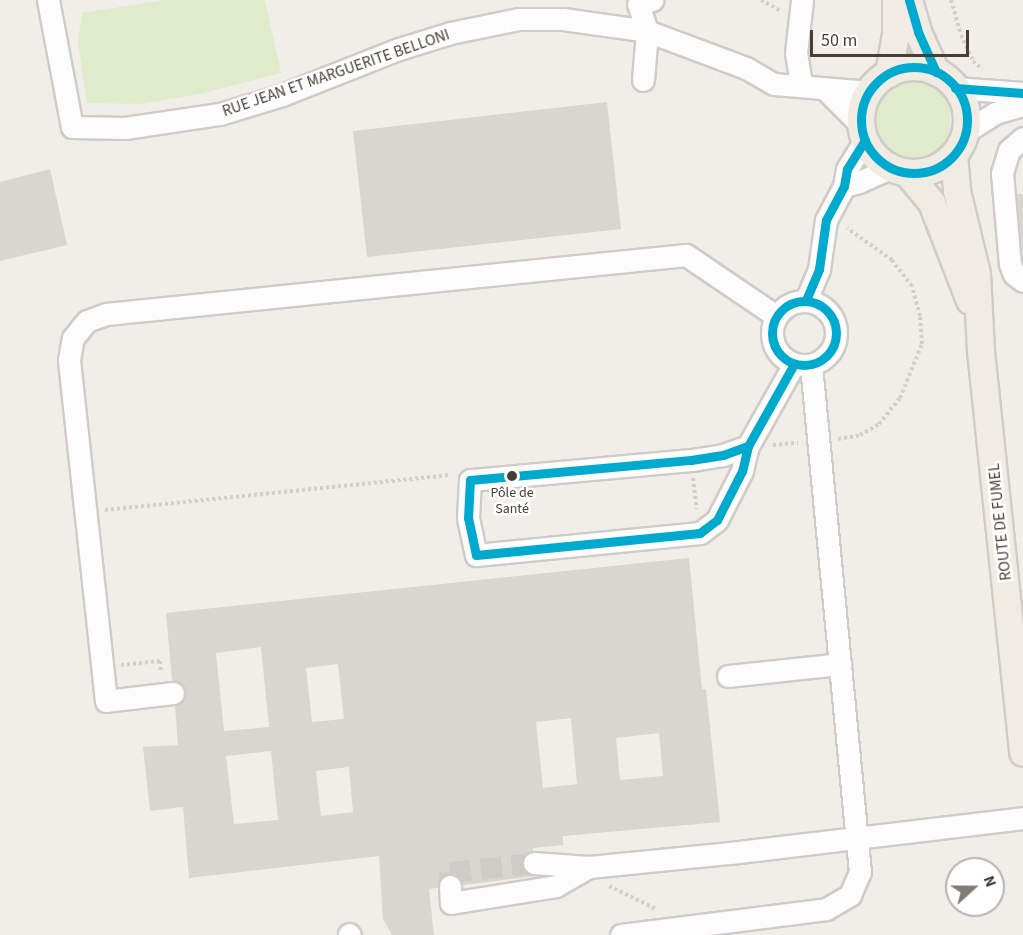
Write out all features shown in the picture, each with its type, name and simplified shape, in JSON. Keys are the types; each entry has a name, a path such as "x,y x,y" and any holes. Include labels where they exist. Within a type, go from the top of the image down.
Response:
{"main road":[{"path":"889,74 896,34 896,0"},
{"path":"909,0 918,32 966,112 965,132 954,155 941,166 925,173 899,171 871,151 863,133 863,108 870,92 889,74 912,68 946,80"},
{"name":"ROUTE DE FUMEL","path":"954,155 957,191 977,274 980,326 1023,753"},
{"name":"ROUTE DE FUMEL","path":"899,171 932,203 980,326"}],"street":[{"name":"RUE JEAN ET MARGUERITE BELLONI","path":"48,0 72,127 125,128 220,114 282,95 430,40 519,19 563,19 647,32 746,68 774,84 801,84 825,89 870,92"},
{"path":"643,81 647,32 638,4 652,0"},
{"path":"801,84 796,53 802,0"},
{"path":"946,80 1023,93"},
{"path":"806,300 819,269 826,220 844,186 847,169 863,133 825,89"},
{"path":"965,132 995,113 1023,105"},
{"path":"1023,138 1009,150 1002,173 1010,264 1014,274 1023,281"},
{"path":"844,186 899,171"},
{"path":"168,693 106,701 69,360 73,338 87,321 106,314 686,255 776,316"},
{"path":"748,447 723,455 691,460 470,480 468,518 476,555 700,533 717,520 742,471 748,447 802,364 829,354 837,335 836,325 825,308 806,300 789,304 776,316 771,335 778,353 802,364"},
{"path":"621,935 700,925 775,926 826,909 850,895 860,872 818,441 802,364"},
{"path":"728,676 840,664"},
{"path":"534,863 589,867 730,853 1023,818"},
{"path":"450,886 451,903 556,886 589,867"}],"path":[{"path":"951,0 973,61 984,70"},
{"path":"748,447 860,435 879,424 900,398 922,344 920,316 912,286 892,260 848,231 846,224"},
{"path":"691,460 700,533"},
{"path":"99,511 458,474"},
{"path":"114,666 160,661 168,693"},
{"path":"589,867 591,877 656,910 700,925"}],"green space":[{"path":"164,0 265,0 281,73 204,93 142,104 87,103 78,42 82,13"},
{"path":"912,81 927,84 940,92 948,105 951,120 948,135 940,148 927,156 912,159 897,156 884,148 876,135 873,120 876,105 884,92 897,84"}],"building":[{"path":"607,102 621,229 367,257 353,131"},
{"path":"50,169 67,245 0,261 0,182"},
{"path":"1017,194 1023,194 1023,250 1022,250"},
{"path":"689,558 702,689 706,689 720,822 563,836 563,845 533,848 533,851 523,856 523,869 535,876 463,885 456,875 444,875 437,888 429,889 434,935 392,935 383,919 379,856 189,878 183,807 150,811 143,747 178,745 175,706 181,703 186,692 183,685 172,680 166,613","holes":["261,647 269,727 224,731 216,653","338,664 344,719 312,722 306,668","571,718 577,784 543,788 536,722","659,733 663,776 620,780 616,738","271,751 278,820 234,824 226,756","349,767 353,812 321,816 316,771"]}],"tunnel":[{"path":"450,886 450,872 534,863"}],"transit line":[{"path":"909,0 918,32 936,72"},
{"path":"914,67 934,71 951,83 963,100 967,120 963,140 951,157 934,169 914,173 894,169 877,157 865,140 861,120 865,100 877,83 894,71 914,67"},
{"path":"955,88 1023,93"},
{"path":"806,300 819,269 826,220 844,186 847,169 865,140"},
{"path":"798,301 810,301 827,310 834,321 836,333 834,345 827,356 810,365 798,365 786,360 777,351 772,339 772,327 777,315 786,306 798,301"},
{"path":"748,446 794,364"},
{"path":"748,446 742,471 717,520 700,533 476,555 468,518 470,480 691,460 723,455 748,446"}],"place":[{"name":"Pôle de Santé","path":"512,476"}]}
